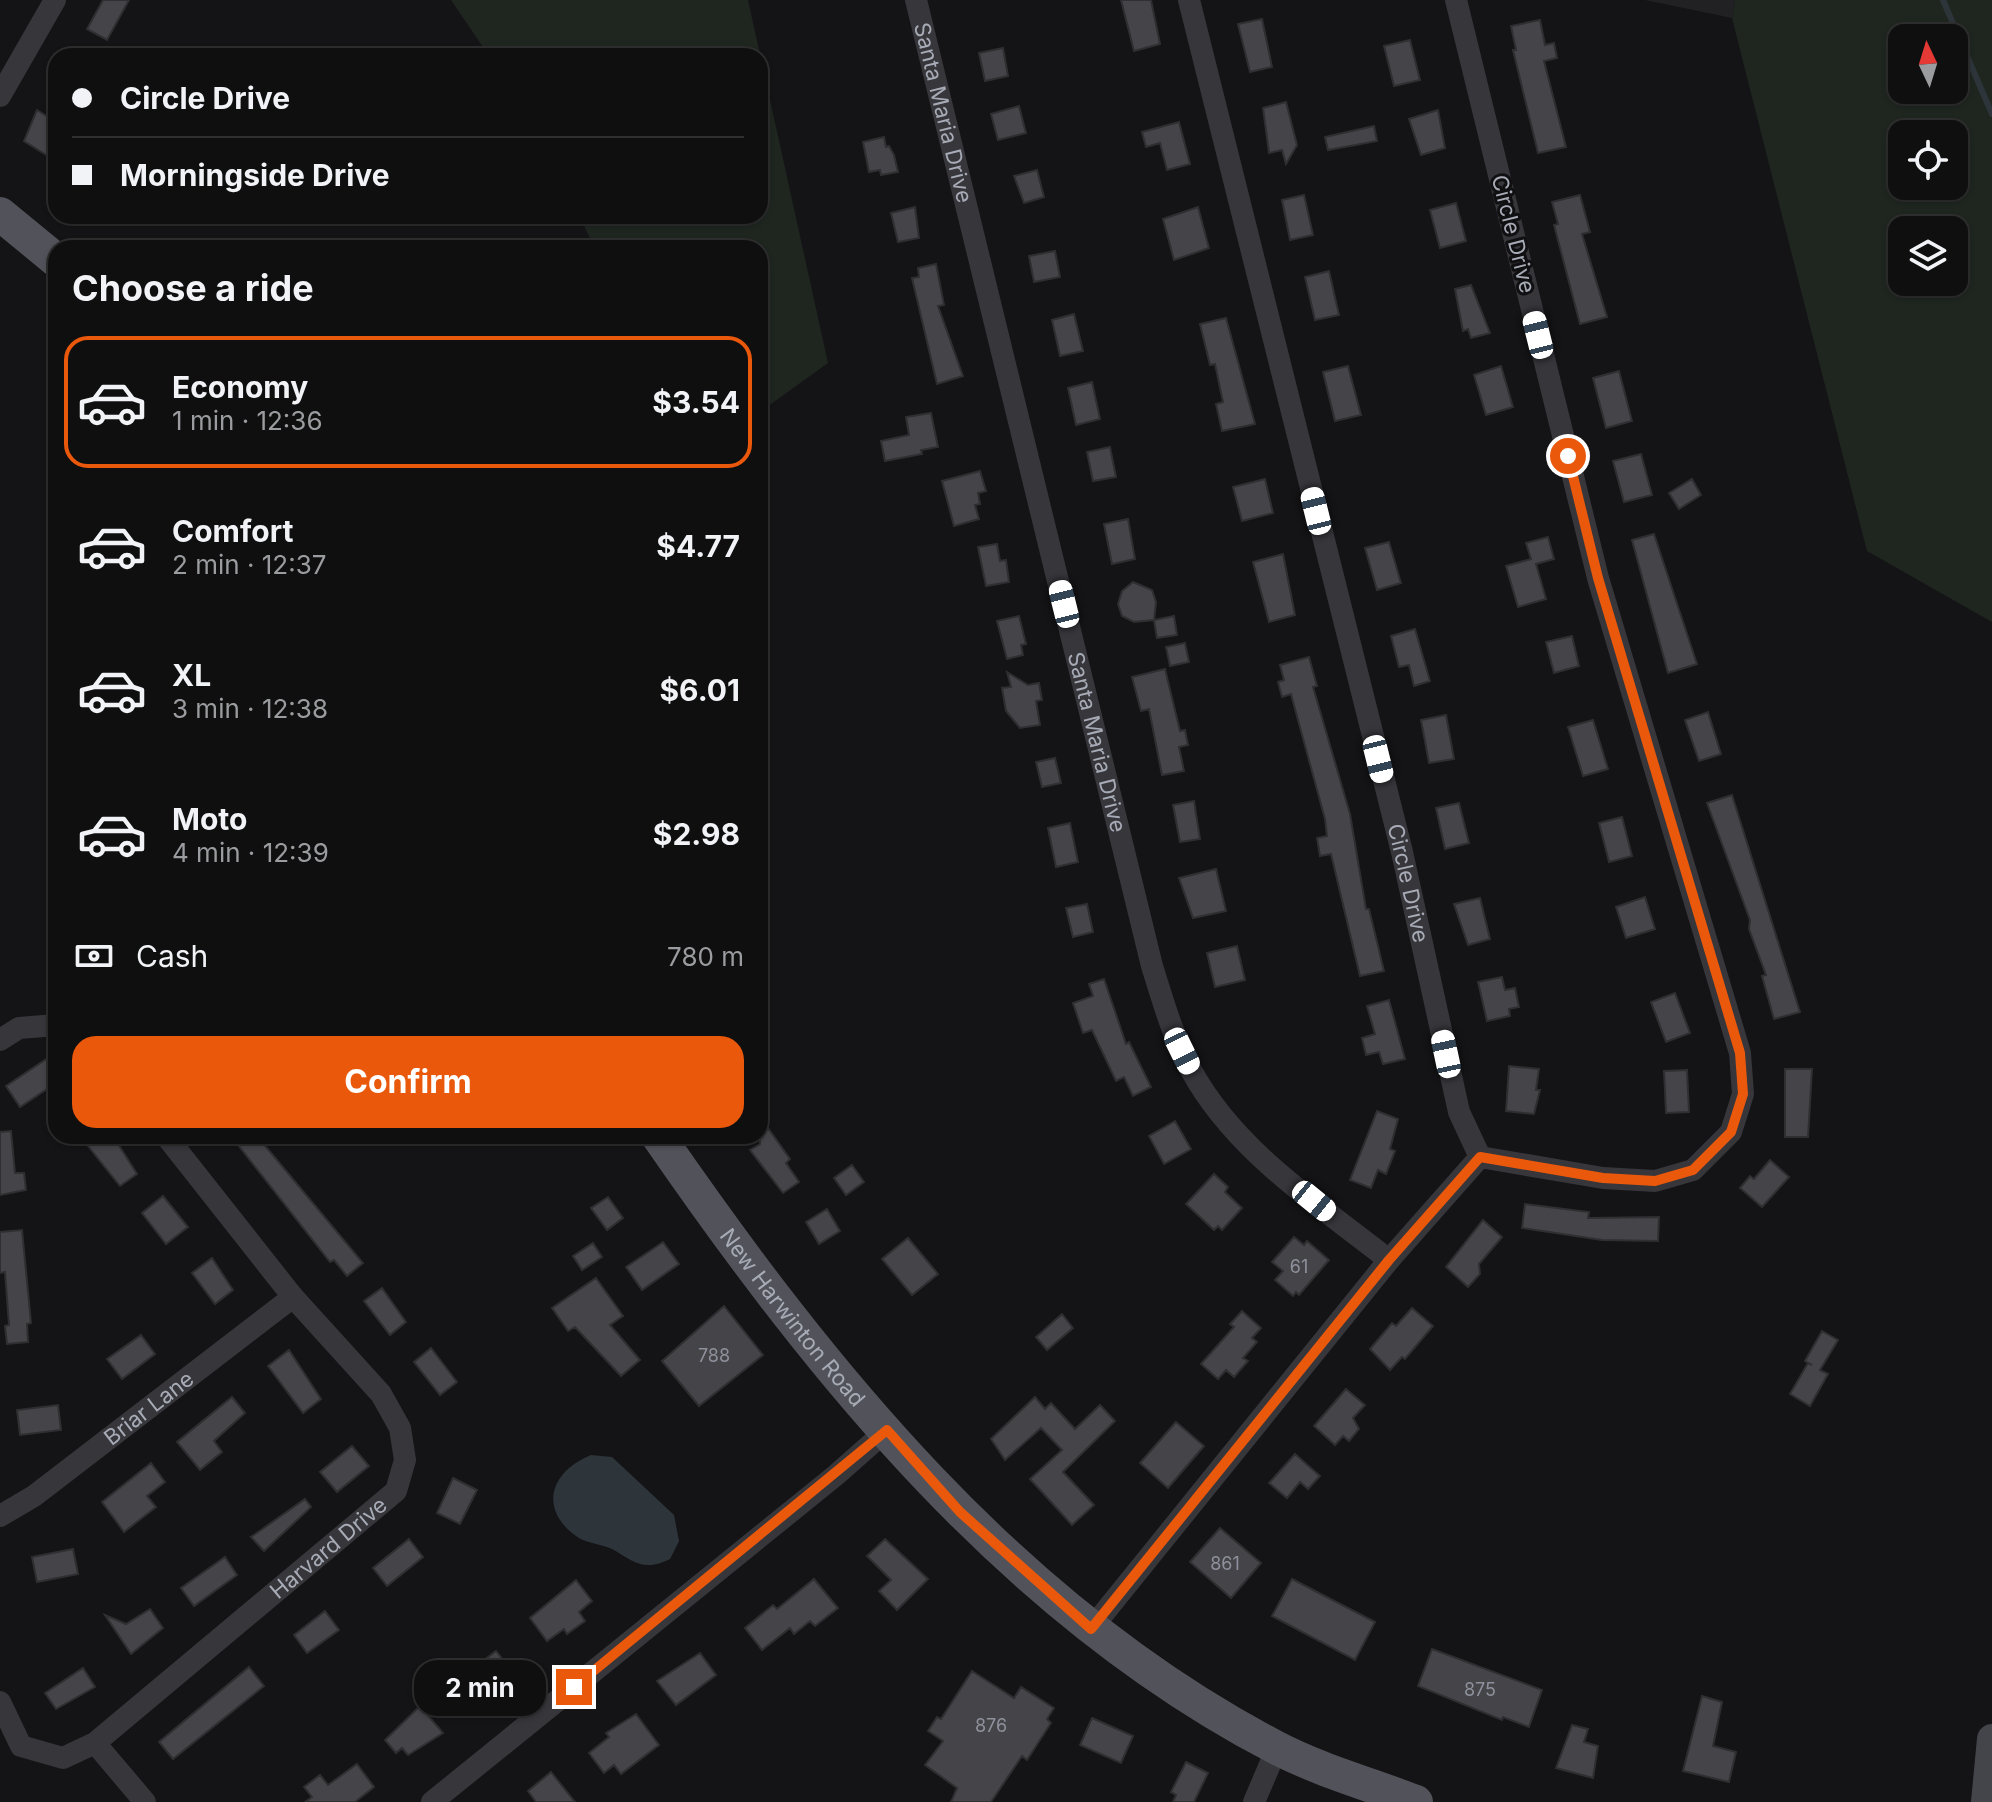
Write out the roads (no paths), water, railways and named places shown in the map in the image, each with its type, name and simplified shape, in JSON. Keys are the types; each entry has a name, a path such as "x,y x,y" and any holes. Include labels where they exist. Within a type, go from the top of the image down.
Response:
{"main road":[{"path":"0,214 48,253"},
{"name":"New Harwinton Road","path":"664,1144 741,1256 848,1388 960,1512 1091,1629 1167,1683 1277,1748 1416,1802"},
{"path":"1986,1802 1992,1739"}],"street":[{"path":"0,96 55,0"},
{"name":"Santa Maria Drive","path":"916,0 1152,966 1172,1031 1192,1072 1224,1117 1264,1161 1389,1260"},
{"name":"Circle Drive","path":"1189,0 1402,852 1459,1112 1480,1157 1603,1178 1655,1181 1693,1170 1731,1132 1743,1094 1740,1053 1598,578 1456,0"},
{"path":"0,1040 19,1028 48,1026"},
{"name":"Harvard Drive","path":"0,1702 21,1746 63,1758 95,1743 396,1491 405,1460 400,1428 381,1394 293,1297 172,1144"},
{"path":"1091,1629 1389,1260 1480,1157"},
{"name":"Briar Lane","path":"0,1516 34,1496 293,1297"},
{"path":"432,1802 824,1485 887,1430"},
{"path":"95,1743 145,1802"},
{"path":"1254,1802 1277,1748"}],"waterway":[{"path":"1943,0 1992,114"}]}
